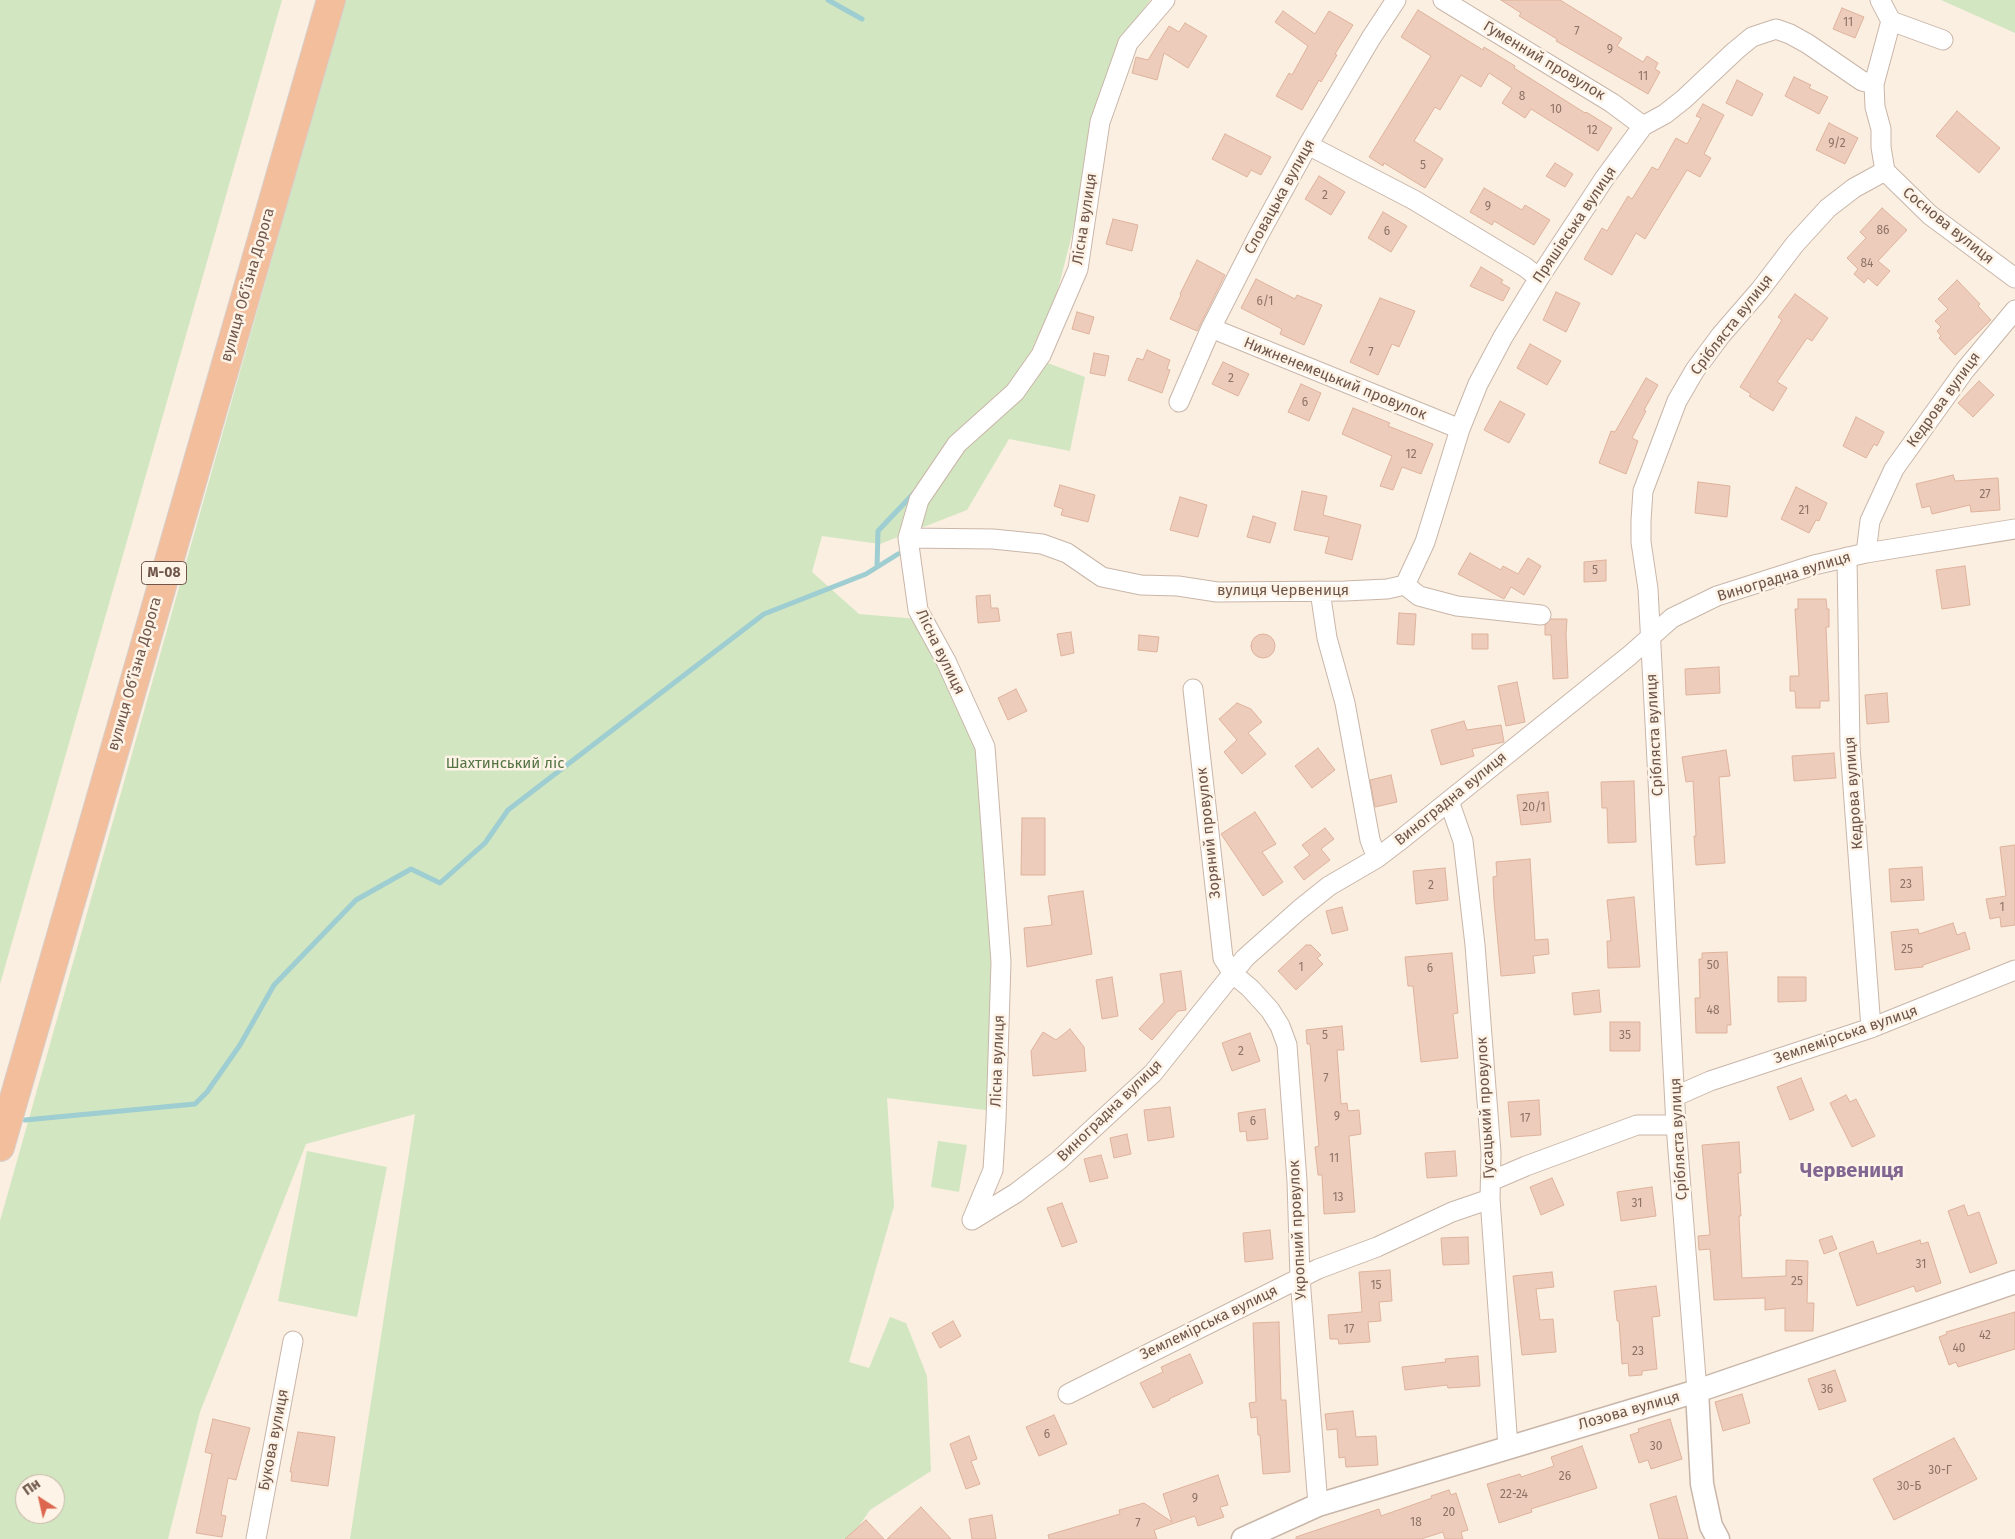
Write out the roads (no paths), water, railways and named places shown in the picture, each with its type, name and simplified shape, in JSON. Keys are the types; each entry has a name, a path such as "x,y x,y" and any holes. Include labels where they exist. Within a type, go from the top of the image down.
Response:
{"highway":[{"name":"вулиця Обʼїзна Дорога","path":"0,1147 331,0"}],"street":[{"name":"Лісна вулиця","path":"972,1220 993,1170 1001,962 985,747 946,661 918,610 908,538 919,500 957,444 1015,392 1041,355 1078,269 1100,122 1128,43 1165,0"},
{"name":"Словацька вулиця","path":"1179,402 1211,328 1258,236 1308,145 1371,38 1396,0"},
{"name":"Гуменний провулок","path":"1443,0 1612,103 1643,126"},
{"path":"1880,0 1891,21 1943,40"},
{"path":"1885,170 1881,147 1881,129 1875,107 1874,84 1891,21"},
{"name":"Пряшівська вулиця","path":"1405,585 1425,542 1460,429 1478,384 1502,337 1604,179 1643,126 1665,114 1684,99 1752,37 1776,29 1808,44 1862,81 1874,84"},
{"path":"1308,145 1414,200 1525,266 1539,278"},
{"name":"Соснова вулиця","path":"1885,170 1930,215 2015,278"},
{"name":"Срібляста вулиця","path":"1718,1539 1711,1526 1702,1484 1697,1392 1676,1124 1648,589 1641,542 1640,520 1643,491 1677,401 1694,370 1721,334 1760,290 1811,224 1854,188 1885,170"},
{"name":"Кедрова вулиця","path":"1866,553 1870,521 1894,469 1965,370 2015,310"},
{"name":"Нижненемецький провулок","path":"1211,328 1460,429"},
{"name":"Виноградна вулиця","path":"972,1220 1016,1193 1059,1160 1153,1073 1245,958 1314,898 1329,886 1377,858 1629,656 1672,618 1717,596 1814,565 1866,553 2015,528"},
{"name":"вулиця Червениця","path":"908,538 993,539 1042,544 1067,554 1102,577 1141,585 1178,586 1217,592 1378,589 1405,585"},
{"name":"Кедрова вулиця","path":"1847,557 1850,747 1871,1028"},
{"path":"1405,585 1418,596 1457,606 1541,616"},
{"path":"1320,591 1327,638 1345,703 1370,840 1377,858"},
{"name":"Зоряний провулок","path":"1193,689 1223,958 1233,974"},
{"name":"Гусацький провулок","path":"1449,801 1463,841 1474,936 1492,1153 1491,1190 1508,1447"},
{"name":"Землемірська вулиця","path":"1676,1096 1710,1081 1871,1028 2015,970"},
{"name":"Укропний провулок","path":"1233,974 1250,988 1270,1010 1280,1026 1286,1045 1297,1181 1300,1278 1318,1505"},
{"name":"Землемірська вулиця","path":"1068,1394 1300,1278 1377,1247 1452,1212 1491,1190 1526,1166 1637,1125 1676,1124"},
{"name":"Лозова вулиця","path":"1243,1539 1318,1505 1697,1392 2015,1282"},
{"name":"Букова вулиця","path":"256,1539 292,1341"}],"waterway":[{"path":"828,0 862,19"},
{"path":"877,567 878,531 914,493"},
{"path":"25,1120 195,1104 207,1092 240,1045 274,985 356,900 411,869 440,883 485,843 508,810 764,614 866,574 898,554"}],"district":[{"name":"Червениця","path":"1852,1171"}],"park label":[{"name":"Шахтинський ліс","path":"505,764"}]}
